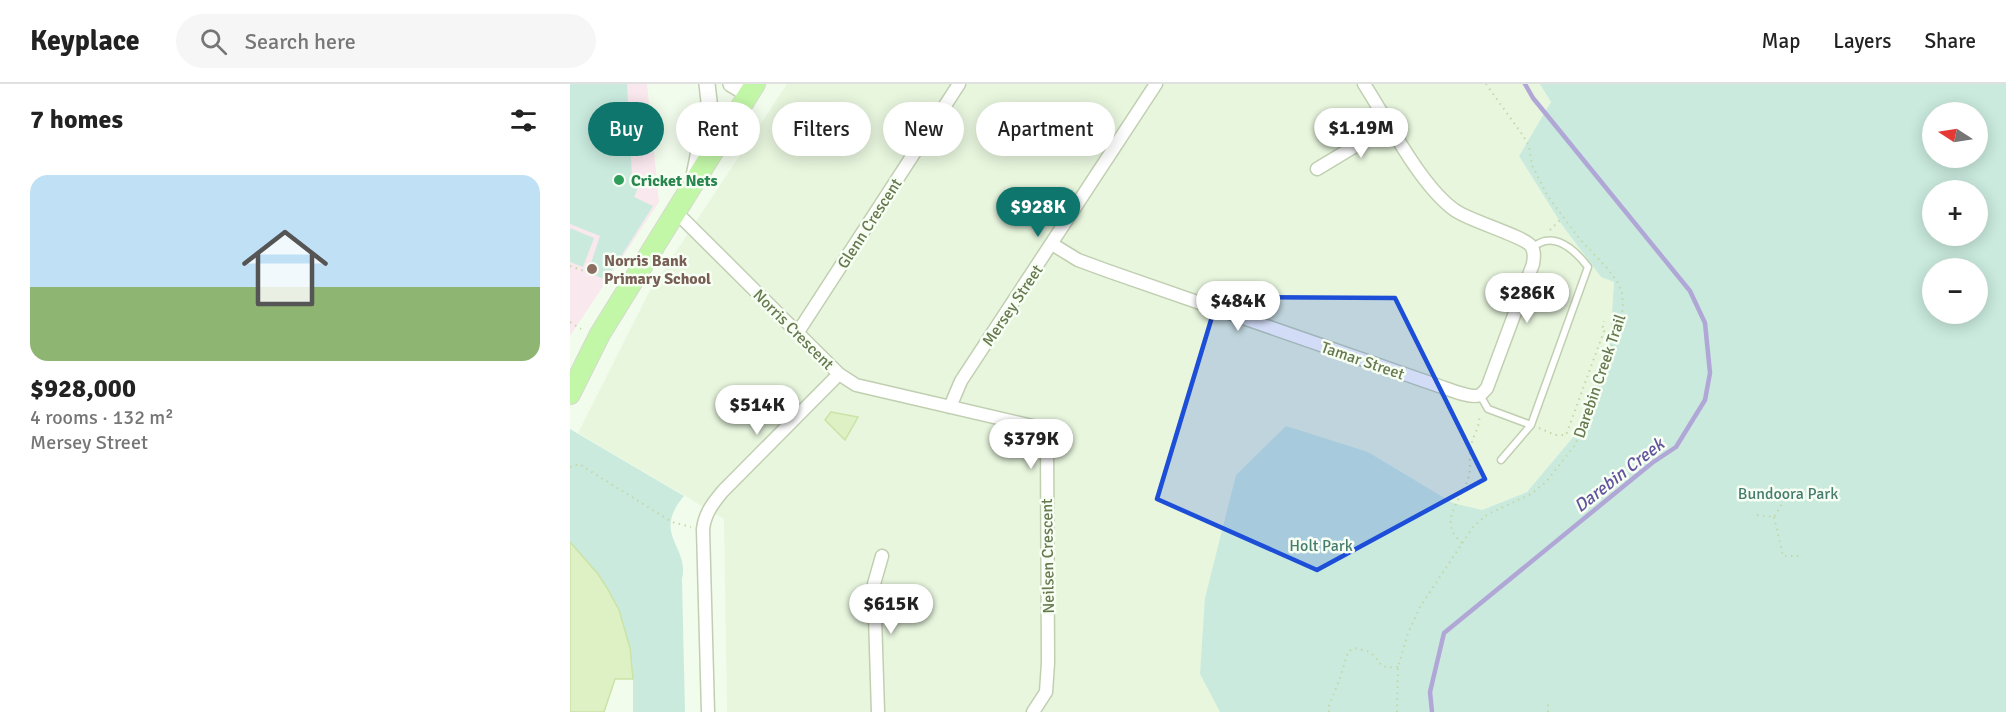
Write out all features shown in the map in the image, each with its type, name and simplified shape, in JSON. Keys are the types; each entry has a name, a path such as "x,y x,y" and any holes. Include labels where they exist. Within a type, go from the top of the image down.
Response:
{"main road":[{"path":"570,394 600,334 692,185 745,87"}],"street":[{"path":"692,185 709,100 707,84"},
{"name":"Glenn Crescent","path":"798,332 959,84"},
{"name":"Mersey Street","path":"950,407 961,381 1156,84"},
{"path":"1364,84 1426,181 1456,211 1487,227 1525,240 1532,247 1533,264 1487,388 1479,395"},
{"path":"1317,169 1390,125"},
{"name":"Norris Crescent","path":"676,212 839,374 715,500 706,516 703,529 708,712"},
{"name":"Tamar Street","path":"1052,244 1078,260 1108,271 1439,386 1463,394 1479,395"},
{"name":"Neilsen Crescent","path":"839,374 856,385 1037,427 1047,439 1048,663 1046,692 1033,712"},
{"path":"878,712 874,584 882,556"}],"lane":[{"path":"1501,460 1531,425 1588,267 1581,257 1560,242 1546,240 1532,247"},
{"path":"1479,395 1488,409 1531,425"}],"path":[{"name":"Darebin Creek Trail","path":"1397,712 1398,666 1408,633 1420,607 1473,527 1488,514 1531,494 1546,482 1575,445 1599,386 1623,307 1622,293 1618,284 1547,195 1538,178 1524,137 1486,84"},
{"path":"1548,231 1563,217"},
{"path":"570,266 584,271"},
{"path":"1531,425 1555,435 1566,435 1604,331 1602,330 1604,321"},
{"path":"570,322 581,329"},
{"path":"1462,543 1455,537 1450,523 1468,478 1471,446 1480,419 1478,411"},
{"path":"570,467 579,465 672,522 703,529"},
{"path":"1792,488 1774,517 1783,556 1800,556"},
{"path":"1757,515 1774,517"},
{"path":"1329,712 1328,708 1348,652 1354,648 1370,652 1380,664 1387,668 1398,666"},
{"path":"1548,703 1548,712"}],"highlighted area":[{"path":"1218,297 1395,298 1485,479 1317,570 1157,499"}],"shaded area":[{"name":"Norris Bank Primary School","path":"570,84 647,84 649,102 588,102 588,156 654,156 659,202 570,336"},
{"path":"787,84 1556,84 1549,106 1519,156 1562,225 1601,277 1614,282 1610,343 1579,430 1527,492 1482,510 1453,503 1368,452 1200,674 1220,712 727,712 724,519 578,433 648,294 739,156 760,156 760,125 772,107 772,156 871,156 871,102 775,102"}],"green space":[{"path":"570,84 627,84 628,102 588,102 588,156 631,156 632,177 641,181 634,197 653,206 606,280 588,272 600,236 570,224"},
{"name":"Bundoora Park","path":"1540,84 2006,84 2006,712 1220,712 1200,674 1205,598 1236,475 1286,426 1368,452 1453,503 1482,510 1527,492 1579,430 1610,343 1614,282 1601,277 1562,225 1519,156 1551,102"},
{"path":"570,228 594,238 583,267 570,262"},
{"path":"570,429 684,496 675,509 671,531 683,568 685,712 633,712 633,679 619,610 598,574 570,542"}],"building":[{"path":"831,412 858,417 845,440 825,420"},
{"path":"570,542 607,588 619,610 630,648 633,679 615,679 604,712 570,712"}],"waterway":[{"name":"Darebin Creek","path":"1432,712 1430,692 1444,633 1652,463 1676,447 1705,400 1710,373 1705,323 1690,291 1533,98 1525,84"}],"place":[{"name":"Cricket Nets","path":"619,180"},
{"name":"Norris Bank Primary School","path":"592,269"}],"park label":[{"name":"Holt Park","path":"1321,545"}]}
